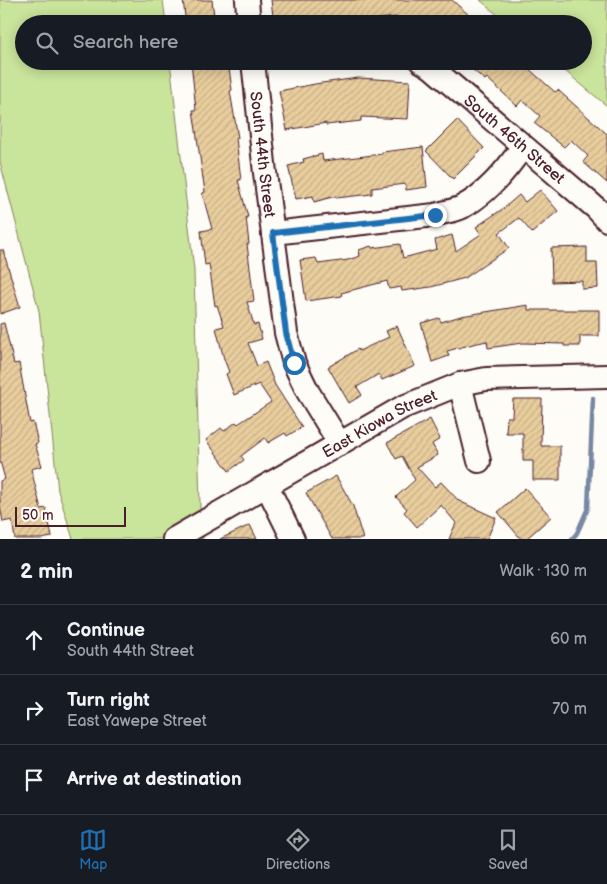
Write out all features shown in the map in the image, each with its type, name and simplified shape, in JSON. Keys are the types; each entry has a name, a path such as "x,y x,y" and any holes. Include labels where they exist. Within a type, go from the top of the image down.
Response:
{"street":[{"path":"246,0 248,15"},
{"name":"South 44th Street","path":"259,70 273,233 286,333 294,363 308,392 340,444"},
{"name":"South 46th Street","path":"434,70 597,209 607,220"},
{"path":"273,233 435,215 461,208 490,187 512,163 523,146"},
{"name":"East Kiowa Street","path":"174,539 403,407 460,384 486,379 607,376"},
{"path":"460,384 479,461"},
{"path":"267,486 293,539"}],"green space":[{"path":"0,0 163,0 165,15 15,15 15,70 171,70 194,270 200,507 203,539 73,539 58,491 39,311 0,162"},
{"path":"480,0 607,0 607,106 564,70 592,70 592,15 498,15"}],"building":[{"path":"183,0 212,0 214,15 185,15"},
{"path":"271,0 452,0 469,15 273,15"},
{"path":"192,70 229,70 232,90 230,91 238,138 236,138 241,180 238,180 248,217 246,217 249,244 247,244 254,301 247,302 254,325 258,324 262,339 248,343 257,366 266,362 275,385 302,427 287,436 285,433 268,443 265,438 241,456 244,460 229,471 206,440 221,428 224,431 236,422 238,424 271,402 259,384 234,395 226,374 229,372 216,328 224,326 217,305 215,306 209,264 205,265 201,231 212,229 202,193 205,192 193,110 196,110"},
{"path":"473,70 530,70 555,92 558,90 607,134 607,183 583,162 588,156 571,140 564,147 534,123 540,116 522,100 517,106 487,78 485,80"},
{"path":"358,78 410,81 408,119 361,117 361,121 326,125 326,123 287,130 279,91"},
{"path":"457,120 484,148 453,179 426,151"},
{"path":"423,147 427,187 406,190 405,184 372,188 372,194 336,198 336,196 314,202 313,196 296,199 288,166 304,162 303,159 322,154 323,161"},
{"path":"540,190 558,211 532,233 519,218 499,233 509,248 465,278 431,287 402,291 401,287 389,289 387,281 341,293 342,296 306,301 300,260 316,258 318,264 348,260 360,256 359,250 371,246 372,248 400,244 403,258 437,249 435,240 452,235 456,251 481,234 476,227 519,195 525,202"},
{"path":"587,247 587,263 597,263 598,288 582,289 582,281 552,282 551,248"},
{"path":"0,250 3,250 20,307 0,314"},
{"path":"528,305 528,310 599,310 599,336 580,336 580,346 522,343 488,348 487,341 447,351 449,356 432,362 421,323 439,318 441,322 461,316"},
{"path":"4,323 14,364 19,363 30,423 33,422 38,443 35,444 42,466 31,469 41,509 46,508 52,537 15,539 12,520 3,522 0,506 0,481 5,479 0,461 0,324"},
{"path":"397,326 415,366 382,380 379,374 357,387 362,395 349,403 328,367 358,349 359,351 389,337 386,331"},
{"path":"513,399 542,399 541,446 560,446 560,480 533,480 533,461 523,461 523,433 506,433 507,417 512,417"},
{"path":"430,419 440,439 432,444 438,455 417,467 435,487 441,482 459,501 496,518 487,539 449,539 456,523 441,505 417,527 404,512 407,509 396,497 415,480 402,456 396,459 387,443"},
{"path":"336,476 353,506 363,539 332,539 306,493"},
{"path":"525,488 551,517 526,539 521,539 498,512"},
{"path":"250,525 257,539 220,539"}],"waterway":[{"path":"572,539 577,533 588,508 593,398"}],"route":[{"path":"294,363 286,333 273,233 435,215"}]}
